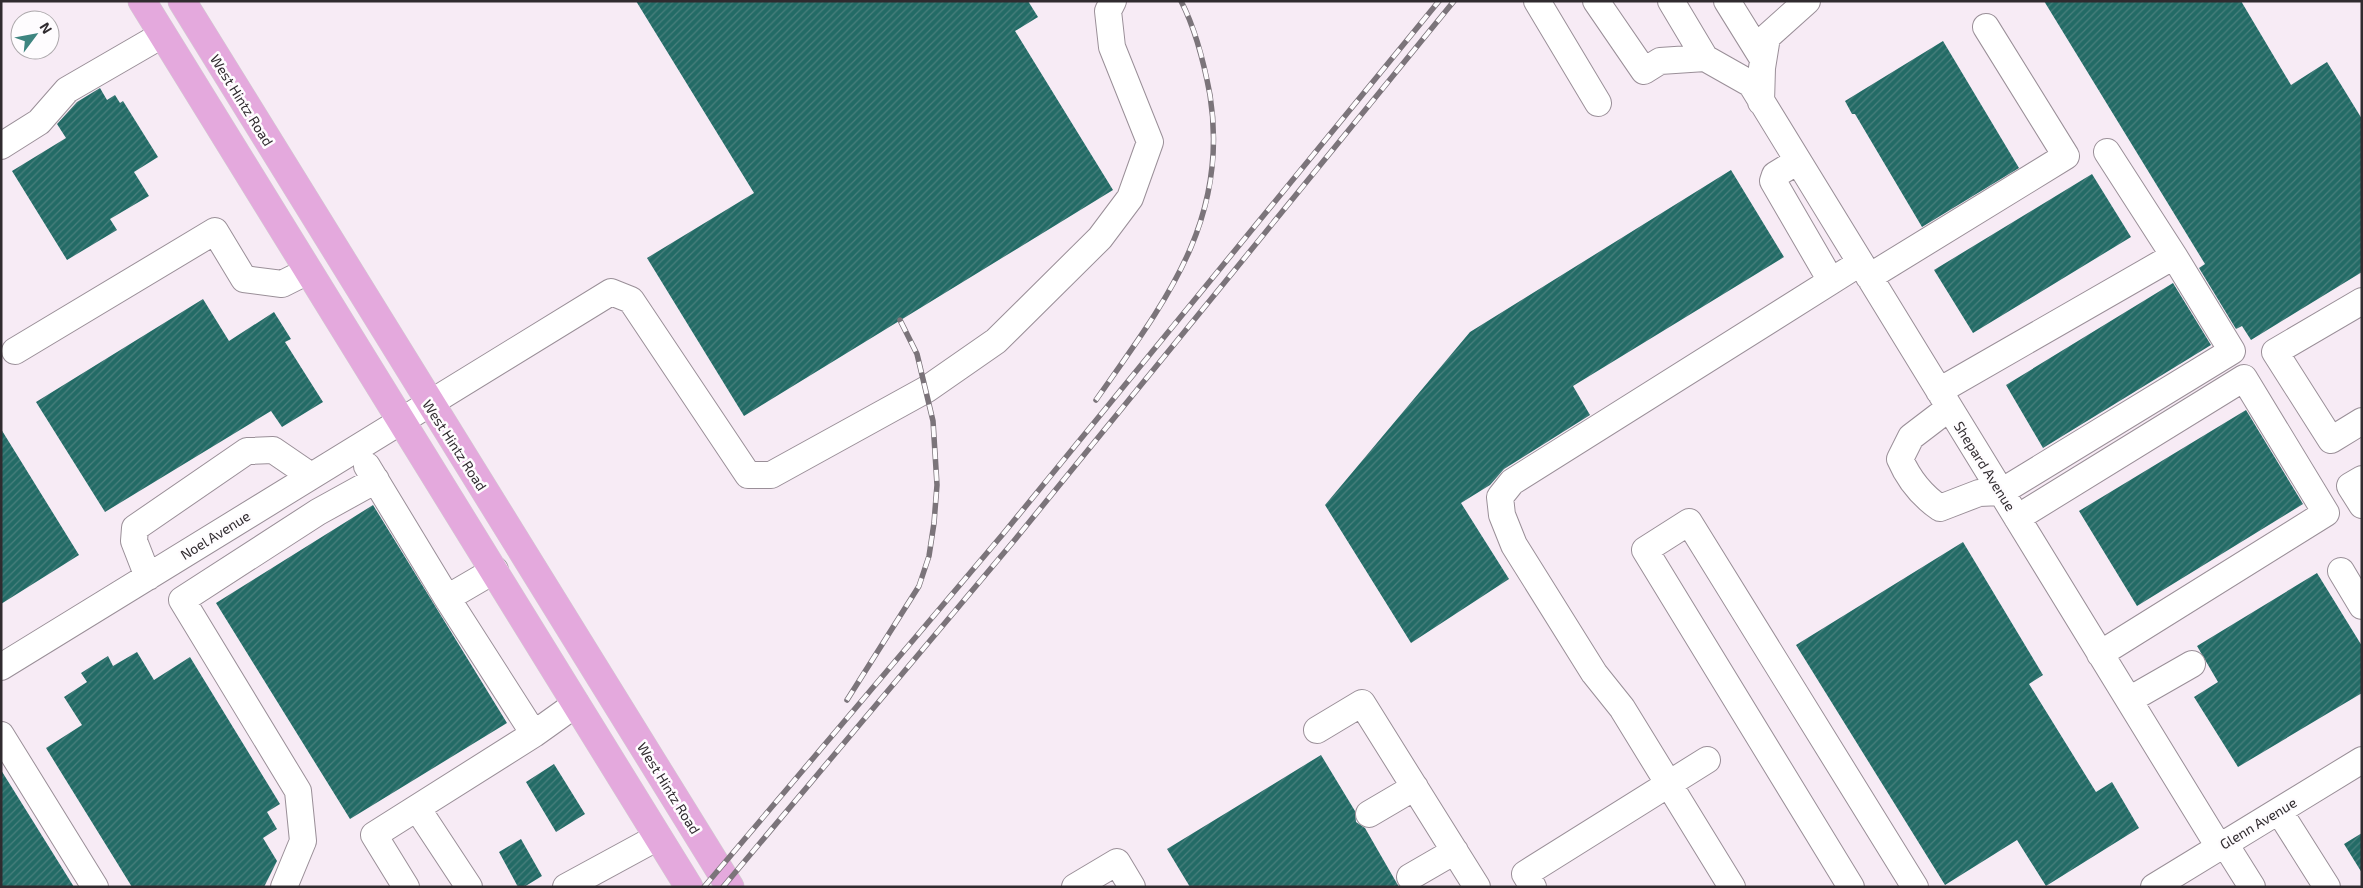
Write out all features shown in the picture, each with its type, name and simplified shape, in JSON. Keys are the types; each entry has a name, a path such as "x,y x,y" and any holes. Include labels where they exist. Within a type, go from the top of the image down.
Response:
{"main road":[{"path":"142,1 689,887"},
{"name":"West Hintz Road","path":"182,1 428,403 508,527 730,887"}],"street":[{"name":"Noel Avenue","path":"1,667 610,292 631,300 748,475 771,475 927,389 996,341 1100,238 1130,198 1150,142 1112,47 1108,11 1113,1"},
{"path":"1537,1 1598,103"},
{"path":"1596,1 1644,71 1660,61 1705,58"},
{"path":"1671,1 1705,58 1756,93 1767,37 1807,1"},
{"path":"1727,1 1764,59"},
{"path":"1732,887 1622,708 1594,673 1514,545 1502,515 1500,497 1512,482 1831,281 1865,270 2066,156 1986,27"},
{"path":"1,146 39,122 67,90 162,35"},
{"name":"Shepard Avenue","path":"1756,93 2100,654 2222,845 2252,887"},
{"path":"2107,152 2174,256 2232,351 2001,492 1979,493 1940,508 1923,496 1907,474 1900,459 1911,436 1944,399 2174,256"},
{"path":"1798,161 1775,175 1773,182 1831,281"},
{"path":"15,351 215,231 244,279 282,284 308,271"},
{"path":"2362,301 2276,352 2331,440 2362,421"},
{"path":"2017,518 2244,378 2326,514 2100,654"},
{"path":"356,448 447,598 534,734"},
{"path":"284,887 304,841 298,791 182,600 154,573 134,541 135,528 247,451 273,450 311,476"},
{"path":"2362,479 2350,486 2362,505"},
{"path":"182,600 318,512 376,480"},
{"path":"1851,887 1645,550 1689,522 1915,887"},
{"path":"447,598 495,570"},
{"path":"2341,571 2362,606"},
{"path":"2129,700 2192,664"},
{"path":"1317,730 1362,703 1477,887"},
{"path":"406,887 374,835 534,734 576,704"},
{"path":"1,735 95,887"},
{"path":"1533,887 1526,874 1707,760"},
{"name":"Glenn Avenue","path":"2154,887 2362,760"},
{"path":"1369,814 1415,787"},
{"path":"418,808 468,887"},
{"path":"2279,810 2327,887"},
{"path":"566,887 658,837"},
{"path":"1410,877 1455,851"},
{"path":"1075,887 1117,862 1132,887"}],"building":[{"path":"636,1 1028,1 1038,17 1015,31 1113,190 744,416 647,258 754,193"},
{"path":"2044,1 2241,1 2291,85 2327,62 2362,119 2362,272 2251,340 2242,326 2236,329 2199,268 2205,264"},
{"path":"1943,41 2019,168 1922,227 1855,114 1852,114 1845,101"},
{"path":"100,88 107,100 115,95 120,103 123,101 158,157 134,172 149,196 110,219 117,230 67,260 12,171 66,138 57,124 77,102"},
{"path":"1731,170 1784,257 1573,386 1590,415 1504,469 1490,485 1461,503 1509,579 1411,643 1325,505 1470,332"},
{"path":"2092,174 2131,237 1973,333 1934,270"},
{"path":"2173,283 2211,345 2043,448 2006,385"},
{"path":"203,299 229,341 274,312 291,339 285,342 323,402 282,427 271,411 105,512 36,402"},
{"path":"2246,410 2303,504 2137,606 2079,511"},
{"path":"1,429 79,555 1,604"},
{"path":"373,505 507,723 350,819 216,603"},
{"path":"1963,542 2043,675 2029,684 2096,792 2112,782 2139,828 2046,886 2017,840 1945,885 1796,645"},
{"path":"2317,573 2362,646 2362,693 2238,767 2194,697 2218,682 2197,646"},
{"path":"137,652 154,680 190,657 280,804 267,812 277,829 263,838 277,861 264,887 132,887 46,748 82,725 64,697 87,682 81,673 108,656 113,666"},
{"path":"1321,755 1355,811 1356,822 1365,828 1399,887 1190,887 1167,849"},
{"path":"554,764 585,814 556,832 526,782"},
{"path":"1,770 74,887 1,887"},
{"path":"2362,833 2362,873 2344,844"},
{"path":"521,839 542,876 524,887 518,887 499,852"}],"railway":[{"path":"1096,400 1145,329 1167,294 1186,258 1201,221 1210,182 1214,140 1210,95 1199,47 1181,1"},
{"path":"704,887 1003,534 1439,1"},
{"path":"723,887 1013,542 1454,1"},
{"path":"847,700 919,586 929,556 934,523 937,485 933,421 917,354 900,320"}]}
